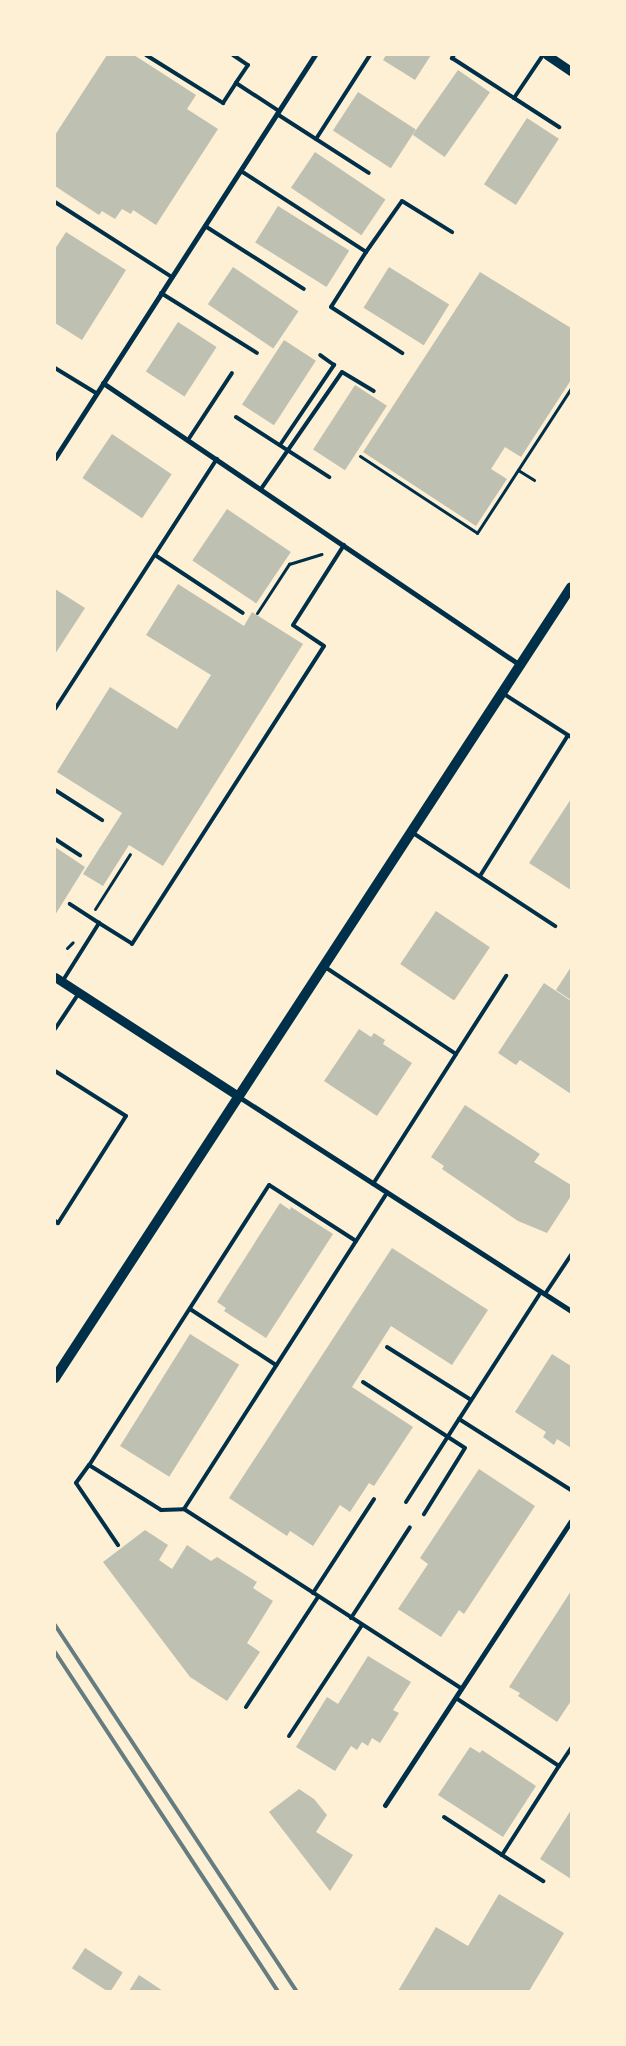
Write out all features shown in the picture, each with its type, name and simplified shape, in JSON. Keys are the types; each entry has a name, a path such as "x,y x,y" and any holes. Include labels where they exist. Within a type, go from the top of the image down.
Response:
{"main road":[{"path":"55,1387 56,1376 571,587"}],"street":[{"path":"55,458 315,55"},
{"path":"547,55 571,71"},
{"path":"103,383 520,665"},
{"path":"59,980 571,1311"},
{"path":"385,1805 571,1521"}],"lane":[{"path":"146,55 223,103 248,65 233,55"},
{"path":"316,139 371,55"},
{"path":"454,55 452,58 559,127"},
{"path":"514,98 543,55"},
{"path":"236,83 316,139 369,173"},
{"path":"241,171 366,252"},
{"path":"402,354 331,307 366,252 402,201 452,232"},
{"path":"55,202 172,276"},
{"path":"205,226 304,289"},
{"path":"161,293 257,353"},
{"path":"280,445 334,365 320,355"},
{"path":"55,368 96,393"},
{"path":"261,489 342,372 374,391"},
{"path":"188,440 232,373"},
{"path":"236,417 329,477"},
{"path":"55,709 217,459"},
{"path":"70,904 132,944 324,646 292,625 344,545"},
{"path":"155,555 243,613"},
{"path":"480,876 569,736 502,693"},
{"path":"55,790 102,820"},
{"path":"411,831 555,926"},
{"path":"55,839 80,855"},
{"path":"59,980 99,924"},
{"path":"324,966 456,1054"},
{"path":"373,1184 506,976"},
{"path":"55,1029 79,993"},
{"path":"55,1071 126,1116 58,1223 55,1221"},
{"path":"118,1545 76,1483 269,1185 356,1241"},
{"path":"184,1509 387,1193"},
{"path":"406,1502 470,1400 571,1255"},
{"path":"190,1309 276,1365"},
{"path":"387,1347 470,1400"},
{"path":"363,1382 466,1448 424,1514"},
{"path":"459,1419 571,1490"},
{"path":"89,1465 161,1510 184,1509 462,1689"},
{"path":"313,1593 374,1499"},
{"path":"351,1618 410,1527"},
{"path":"246,1707 318,1596"},
{"path":"289,1736 362,1625"},
{"path":"456,1698 559,1766"},
{"path":"502,1855 571,1748"},
{"path":"444,1817 543,1881"}],"path":[{"path":"360,456 477,533 571,388"},
{"path":"518,470 534,480"},
{"path":"257,613 289,564 322,554"},
{"path":"94,910 130,854"}],"building":[{"path":"107,55 134,55 196,95 187,109 218,129 156,225 133,210 131,214 122,209 115,219 102,211 99,215 55,186 55,135"},
{"path":"386,55 431,55 415,80 383,60"},
{"path":"458,70 490,92 445,157 413,135"},
{"path":"358,92 416,130 391,168 333,131"},
{"path":"527,118 559,139 516,205 484,184"},
{"path":"315,152 385,200 361,235 291,188"},
{"path":"278,206 349,251 326,287 255,242"},
{"path":"66,232 126,270 82,340 55,323 55,249"},
{"path":"233,267 298,311 273,348 208,304"},
{"path":"389,267 449,305 424,345 364,308"},
{"path":"480,272 571,328 571,380 521,457 505,447 491,469 507,479 476,526 363,452"},
{"path":"178,322 217,347 184,397 146,371"},
{"path":"284,340 316,361 274,425 242,405"},
{"path":"355,385 387,406 345,470 313,450"},
{"path":"112,434 172,474 142,518 82,478"},
{"path":"227,509 291,552 256,603 192,560"},
{"path":"178,584 244,626 252,612 303,644 163,866 129,845 103,886 83,874 122,813 57,772 110,687 177,729 211,675 146,635"},
{"path":"55,589 85,608 55,654"},
{"path":"571,799 571,890 529,863"},
{"path":"55,847 85,867 55,915"},
{"path":"436,911 490,947 454,1000 400,964"},
{"path":"571,967 571,1000 556,990"},
{"path":"544,983 571,1001 571,1094 520,1060 516,1065 498,1053"},
{"path":"359,1029 371,1037 374,1033 385,1040 383,1044 412,1063 377,1116 324,1081"},
{"path":"465,1105 540,1154 534,1162 571,1185 571,1196 547,1233 518,1221 442,1169 444,1166 431,1157"},
{"path":"280,1203 290,1210 291,1207 333,1234 266,1338 224,1311 226,1308 217,1302"},
{"path":"392,1248 488,1310 452,1365 391,1326 352,1387 413,1427 374,1486 369,1483 350,1512 340,1505 313,1546 290,1531 287,1536 229,1498"},
{"path":"190,1334 239,1365 169,1477 120,1446"},
{"path":"552,1354 571,1366 571,1448 557,1439 554,1445 543,1437 546,1432 515,1412"},
{"path":"479,1469 535,1506 464,1614 459,1610 441,1637 398,1609 428,1564 420,1558"},
{"path":"145,1530 168,1545 159,1560 172,1569 187,1545 211,1561 217,1557 257,1582 253,1588 273,1601 247,1643 260,1652 227,1701 190,1677 103,1562"},
{"path":"571,1591 571,1701 557,1722 518,1696 520,1693 509,1687"},
{"path":"368,1656 411,1682 393,1710 399,1713 380,1743 372,1738 368,1746 362,1742 357,1750 351,1746 335,1771 296,1747 327,1697 338,1704"},
{"path":"470,1747 480,1753 482,1750 536,1786 503,1837 438,1795"},
{"path":"299,1789 314,1799 327,1815 316,1832 353,1855 330,1891 269,1812"},
{"path":"571,1810 571,1879 540,1859"},
{"path":"499,1894 564,1933 529,1991 398,1991 436,1927 468,1946"},
{"path":"85,1948 123,1973 111,1991 107,1991 72,1968"},
{"path":"139,1975 163,1991 129,1991"}],"railway":[{"path":"55,1625 296,1991"},
{"path":"55,1652 278,1991"}]}
